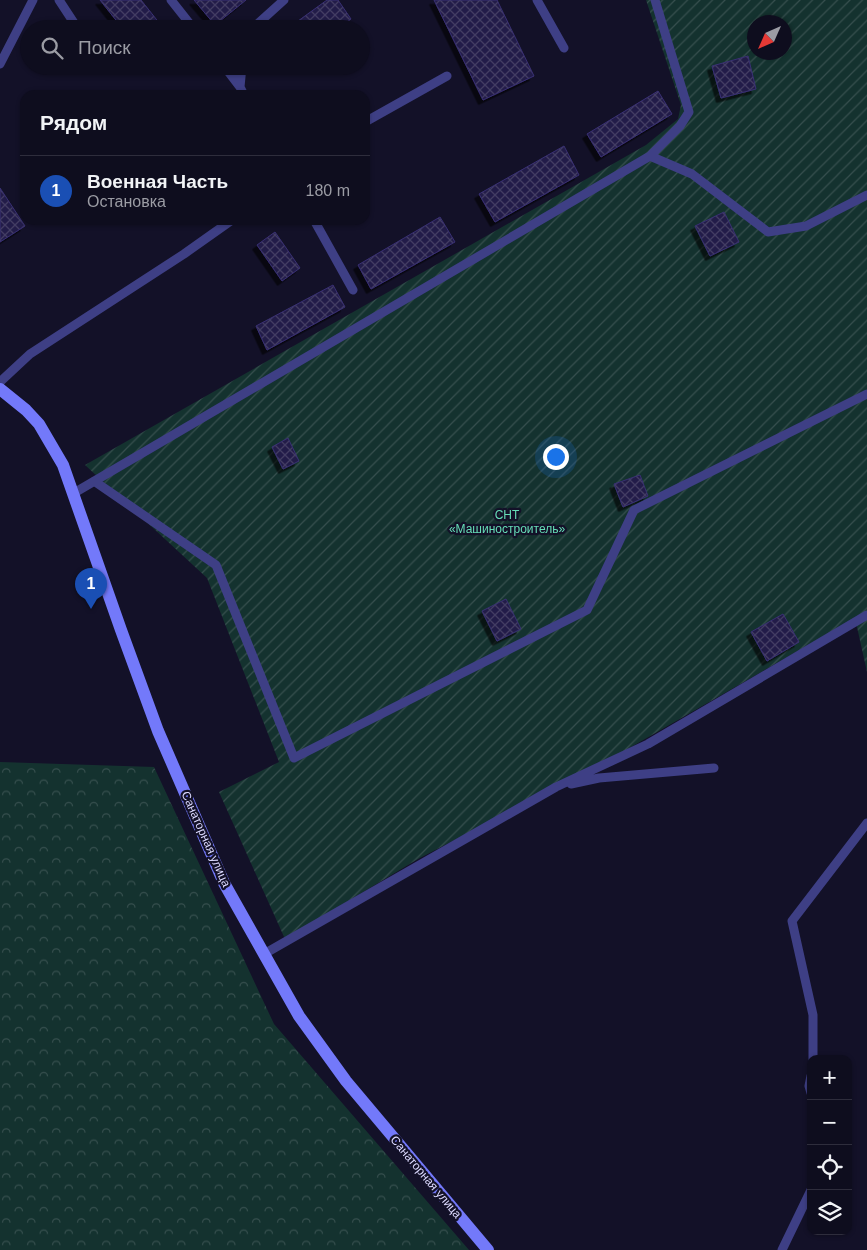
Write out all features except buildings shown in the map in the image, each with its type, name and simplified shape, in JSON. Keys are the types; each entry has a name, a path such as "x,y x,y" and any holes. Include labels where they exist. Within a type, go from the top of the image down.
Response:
{"street":[{"name":"Санаторная улица","path":"0,389 26,410 39,424 64,465 158,731 224,883 299,1016 346,1082 488,1250"}],"lane":[{"path":"23,20 33,0"},
{"path":"59,0 72,20"},
{"path":"171,0 187,20"},
{"path":"262,20 284,0"},
{"path":"537,0 564,48"},
{"path":"74,493 650,156 680,126 689,112 655,0"},
{"path":"0,64 20,25"},
{"path":"230,75 241,90"},
{"path":"242,75 242,90"},
{"path":"370,119 447,76"},
{"path":"650,156 692,174 768,232 806,226 867,194"},
{"path":"0,382 30,354 184,254 225,225"},
{"path":"317,225 353,290"},
{"path":"94,481 216,566 294,758 587,610 634,510 867,394"},
{"path":"264,954 556,787 648,744 867,615"},
{"path":"556,787 599,778 714,768"},
{"path":"814,1055 813,1016 792,921 866,828"},
{"path":"782,1250 807,1198"}],"green space":[{"name":"СНТ «Машиностроитель»","path":"646,0 867,0 867,672 855,618 605,762 418,859 285,939 219,792 279,762 207,578 85,465 646,145 678,119 681,105"},
{"path":"0,762 154,767 274,1024 469,1250 0,1250"}],"place":[{"name":"Военная Часть","path":"91,609"}]}
